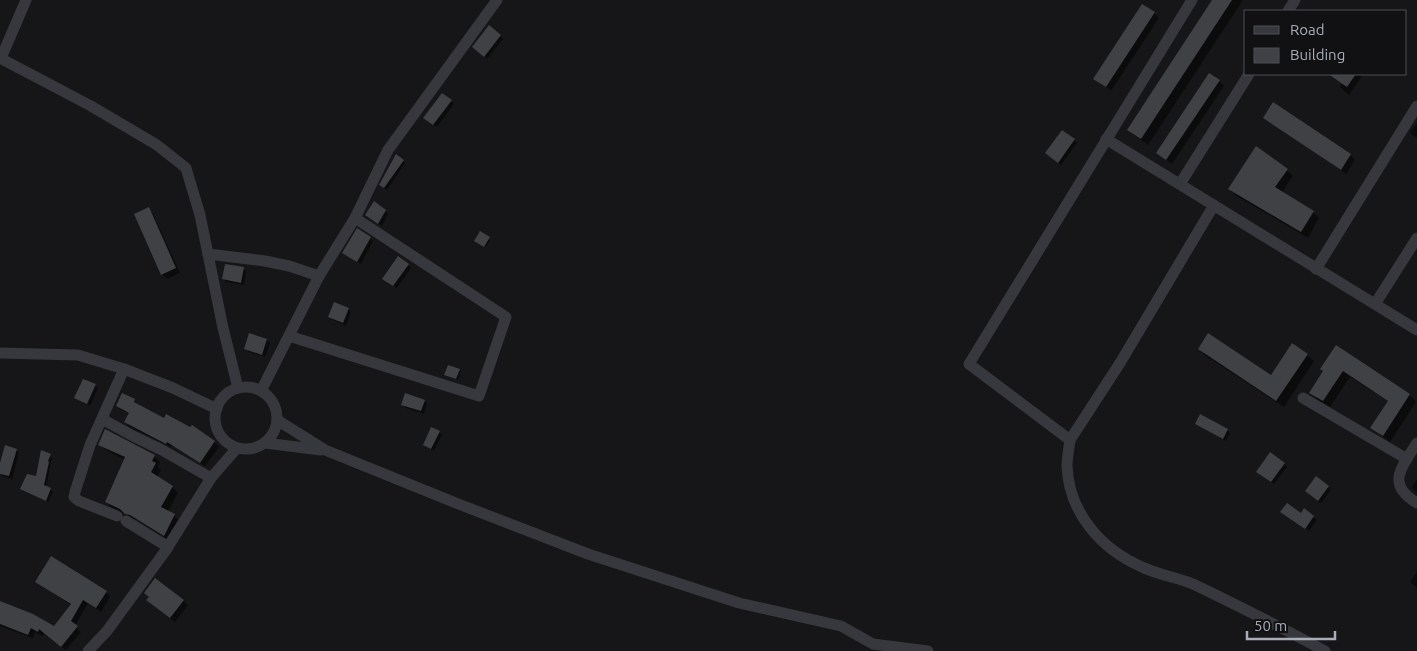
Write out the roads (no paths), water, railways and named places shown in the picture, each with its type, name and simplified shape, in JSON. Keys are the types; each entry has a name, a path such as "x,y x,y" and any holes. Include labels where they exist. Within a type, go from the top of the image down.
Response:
{"street":[{"path":"26,0 1,58 91,106 149,140 186,168 200,215 223,328 238,388"},
{"path":"261,391 319,276 355,218 388,150 497,0"},
{"path":"1070,440 969,364 1192,0"},
{"path":"1180,184 1248,75"},
{"path":"1316,268 1417,106"},
{"path":"1106,139 1417,330"},
{"path":"1214,205 1120,363 1070,440 1067,466 1072,493 1086,523 1101,541 1120,557 1144,568 1191,583 1325,651"},
{"path":"289,336 479,396 506,317 355,218"},
{"path":"1375,304 1417,238"},
{"path":"208,254 265,261 289,266 319,276"},
{"path":"0,353 78,355 124,369 174,388 217,409"},
{"path":"124,369 90,445 74,496 79,501 122,519 168,547"},
{"path":"247,387 266,394 273,402 277,412 275,431 265,443 256,447 237,448 220,435 216,425 217,409 220,402 227,394 238,388 247,387"},
{"path":"1303,398 1407,459"},
{"path":"102,419 211,478"},
{"path":"277,420 325,450 588,554 739,603 841,626 872,647 928,651"},
{"path":"265,443 325,450"},
{"path":"1417,443 1398,478 1400,488 1410,499 1417,503"},
{"path":"88,651 107,630 168,547 211,478 237,448"}]}
